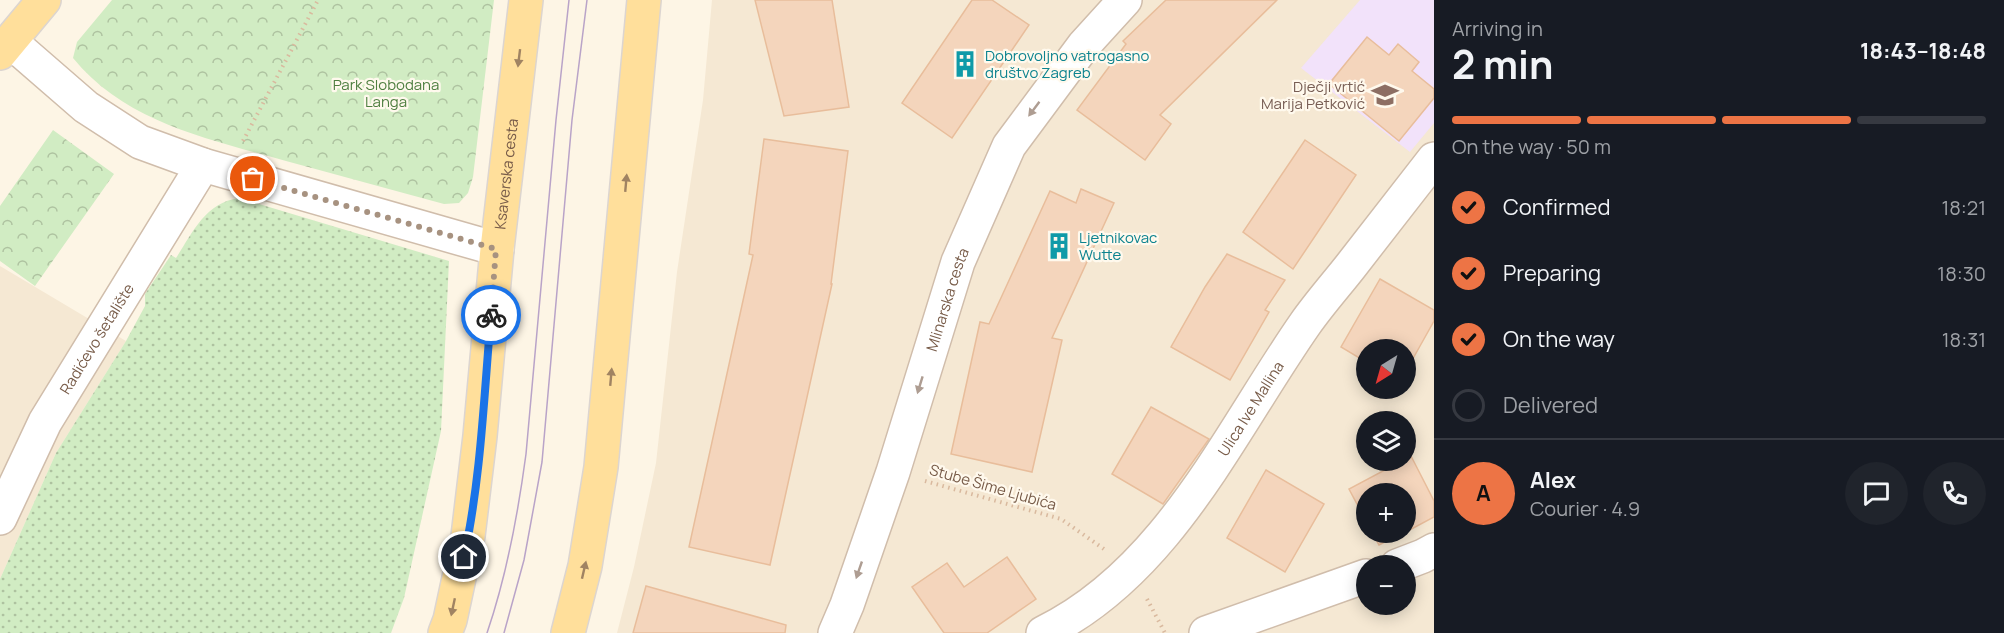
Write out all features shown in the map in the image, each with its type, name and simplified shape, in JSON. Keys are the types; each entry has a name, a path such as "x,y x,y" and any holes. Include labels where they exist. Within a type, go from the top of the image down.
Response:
{"main road":[{"path":"5,47 44,0"},
{"name":"Ksaverska cesta","path":"445,633 450,620 468,536 480,436 496,249 526,0"},
{"path":"569,630 585,566 602,467 644,0"}],"street":[{"name":"Mlinarska cesta","path":"835,633 893,472 958,262 1009,146 1084,45 1125,0"},
{"path":"5,47 111,125 140,142 203,165 496,249"},
{"name":"Ulica Ive Mallina","path":"1043,633 1064,623 1104,595 1162,536 1194,494 1306,323 1434,159"},
{"name":"Radićevo šetalište","path":"0,518 45,422 203,165"},
{"path":"1416,559 1434,550"},
{"path":"1206,633 1356,580"}],"path":[{"path":"243,142 318,0"},
{"name":"Stube Šime Ljubića","path":"915,478 1061,519 1130,568 1165,633"}],"shaded area":[{"path":"712,0 1434,0 1434,633 617,633 634,567 656,463 677,272 703,100"},
{"name":"Dječji vrtić Marija Petković","path":"1360,0 1434,0 1434,123 1410,152 1301,68"},
{"path":"0,266 126,341 56,453 0,579"}],"green space":[{"name":"Park Slobodana Langa","path":"112,0 494,0 473,177 468,193 459,203 444,204 228,145 170,126 143,113 94,80 73,58 77,42"},
{"path":"53,130 114,174 35,286 0,261 0,206"},
{"path":"239,198 449,261 441,431 404,598 391,633 0,633 0,579 56,453 126,341 145,306 145,294 171,255 176,258 194,229 209,212 227,201"}],"building":[{"path":"755,0 832,0 849,107 784,116"},
{"name":"Dobrovoljno vatrogasno društvo Zagreb","path":"972,0 992,0 1029,25 952,138 902,103"},
{"path":"1166,0 1277,0 1160,115 1171,124 1145,160 1077,110 1126,44 1123,41"},
{"path":"1367,37 1389,55 1398,44 1419,62 1412,71 1434,89 1434,98 1399,141 1329,84"},
{"path":"764,139 848,151 832,284 770,565 689,547 753,255 749,254"},
{"path":"1305,140 1356,175 1293,269 1243,232"},
{"path":"1081,189 1114,203 1052,338 1062,340 1032,472 951,454 980,322 989,324 1050,191 1076,203"},
{"path":"1227,254 1285,280 1265,310 1269,312 1230,380 1171,347 1205,287"},
{"path":"1380,279 1434,310 1434,321 1416,353 1416,339 1356,339 1356,356 1341,347"},
{"path":"1151,407 1209,439 1163,504 1112,474"},
{"path":"1416,466 1434,501 1434,517 1416,527 1416,483 1360,483 1383,471 1416,471"},
{"path":"1266,470 1324,504 1285,572 1227,538"},
{"path":"1356,485 1356,502 1349,489"},
{"path":"1007,557 1036,599 987,633 944,633 912,587 947,563 964,587"},
{"path":"646,586 786,625 785,633 633,633"}],"tram line":[{"path":"487,633 511,544 526,454 569,0"},
{"path":"504,633 524,560 542,462 572,120 587,0"}],"way so far":[{"path":"253,179 496,249 491,315"}],"place":[{"name":"Dobrovoljno vatrogasno društvo Zagreb","path":"965,64"},
{"name":"Dječji vrtić Marija Petković","path":"1385,95"},
{"name":"Ljetnikovac Wutte","path":"1059,246"}],"route":[{"path":"464,557 480,436 491,315"}]}
